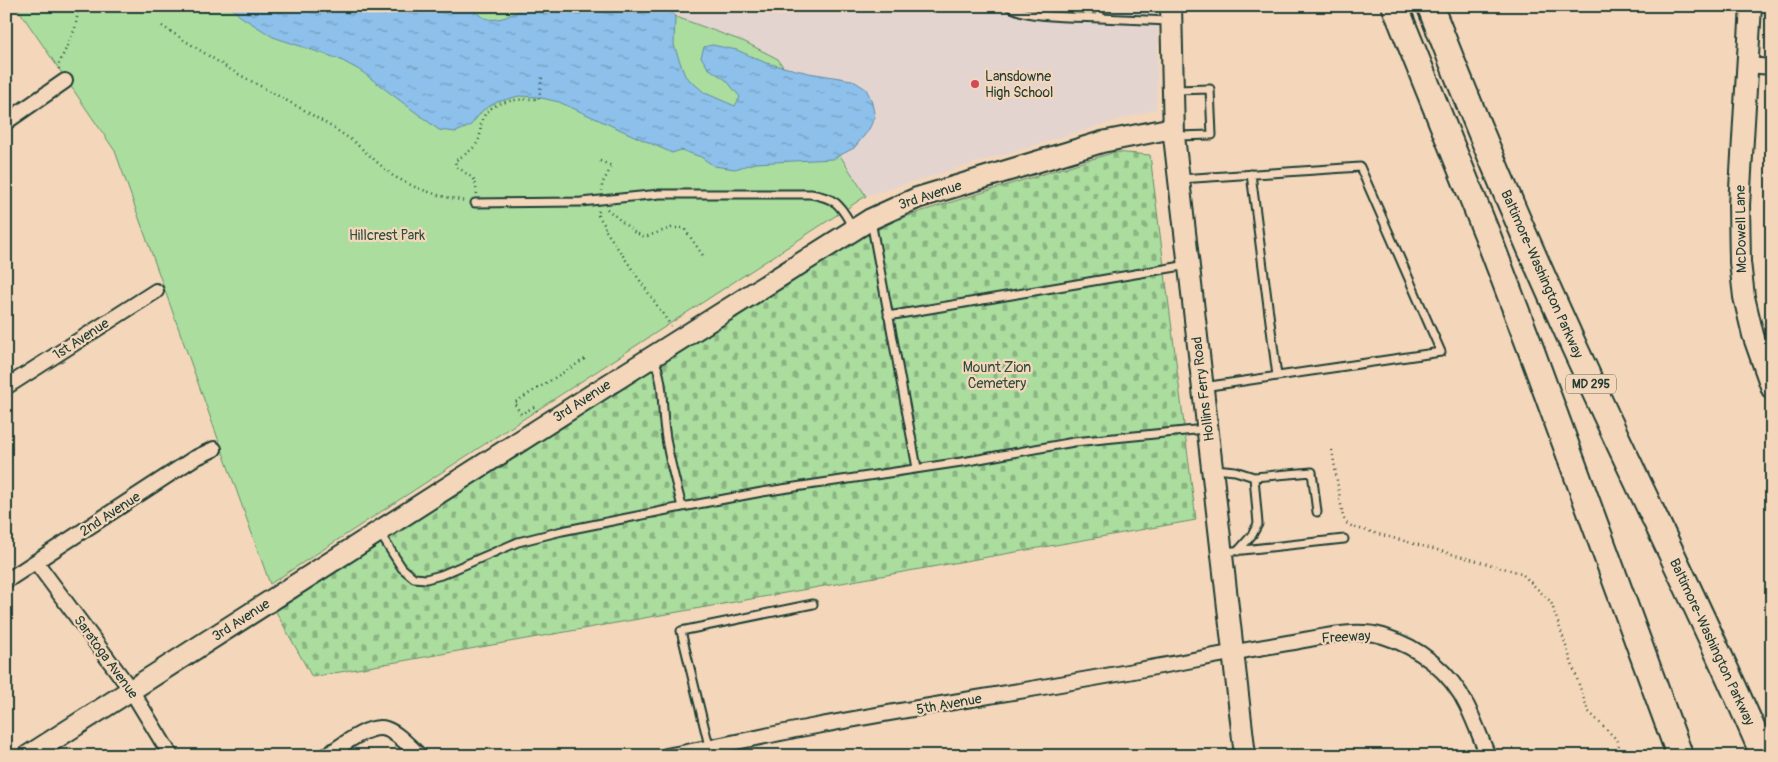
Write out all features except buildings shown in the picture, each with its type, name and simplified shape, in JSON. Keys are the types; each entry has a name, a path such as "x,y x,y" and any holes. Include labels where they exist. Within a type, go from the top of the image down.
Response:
{"highway":[{"name":"MD 295","path":"1395,6 1487,234 1527,339 1680,756"},
{"name":"Baltimore-Washington Parkway","path":"1430,6 1567,332 1668,545 1761,753"}],"street":[{"name":"McDowell Lane","path":"1751,6 1739,205 1740,262 1744,297 1753,335 1772,389"},
{"name":"Hollins Ferry Road","path":"1173,11 1174,132 1178,179 1212,468 1230,552 1233,652 1245,756"},
{"path":"1748,65 1772,67"},
{"path":"6,122 65,81"},
{"name":"3rd Avenue","path":"28,756 653,356 863,224 917,198 1092,145 1144,133 1174,132"},
{"name":"1st Avenue","path":"6,387 156,291"},
{"name":"2nd Avenue","path":"6,580 193,459 214,449"},
{"name":"Saratoga Avenue","path":"36,562 131,690 171,756"},
{"name":"Freeway","path":"1233,652 1360,633 1381,636 1402,644 1423,655 1442,670 1457,688 1468,706 1488,756"},
{"name":"5th Avenue","path":"666,756 693,753 709,746 1233,652"},
{"path":"326,756 356,736 376,728 385,728 392,732 420,756"}],"lane":[{"path":"1009,6 1012,9 1028,14 1100,18 1173,11"},
{"path":"1100,6 1100,18"},
{"path":"1173,90 1210,89 1212,135 1174,132"},
{"path":"1178,179 1360,167 1441,352 1203,387"},
{"path":"1251,174 1277,376"},
{"path":"476,203 581,202 660,194 811,194 834,200 863,224 888,316 917,468"},
{"path":"888,316 1189,264"},
{"path":"653,356 661,379 664,429 682,507"},
{"path":"379,532 402,568 414,578 426,579 440,575 518,542 562,531 682,507 762,492 1074,442 1208,428"},
{"path":"1212,468 1234,471 1254,477 1312,472 1317,512"},
{"path":"1230,552 1252,535 1258,524 1254,477"},
{"path":"1230,552 1344,539"},
{"path":"709,746 681,630 813,604"}],"path":[{"path":"65,81 58,66 75,29 79,6"},
{"path":"162,26 231,70 335,129 353,141 393,176 441,196 476,203 478,187 475,180 456,166 454,161 478,142 481,121 491,108 519,100 539,99 542,77"},
{"path":"600,161 612,166 602,184 603,200"},
{"path":"672,328 609,236 604,228 606,227 597,214 603,206 634,232 645,237 672,228 684,228 704,256"},
{"path":"538,413 534,406 521,414 514,403 585,359"},
{"path":"1332,450 1343,517 1346,523 1353,527 1400,541 1521,573 1551,602 1588,711 1616,740 1622,756"}],"shaded area":[{"name":"Lansdowne High School","path":"671,6 1159,6 1156,109 866,196 778,59 745,42 671,15"}],"green space":[{"name":"Hillcrest Park","path":"16,6 671,6 671,15 745,42 778,59 866,196 270,584 115,151"},
{"name":"Mount Zion Cemetery","path":"1115,152 1150,155 1196,520 312,677 275,610 859,239 895,221 919,212"}],"water":[{"path":"229,6 471,6 484,17 498,19 527,6 671,6 675,18 674,45 685,76 705,93 735,106 740,97 726,80 708,68 701,57 704,47 712,45 737,50 766,63 852,80 866,89 871,99 875,117 868,131 854,148 833,159 755,163 735,169 714,166 701,157 681,150 672,153 559,102 537,97 519,96 497,102 483,110 470,126 456,132 439,130 361,71 339,59 273,37 240,16"}],"place":[{"name":"Lansdowne High School","path":"975,84"}]}
